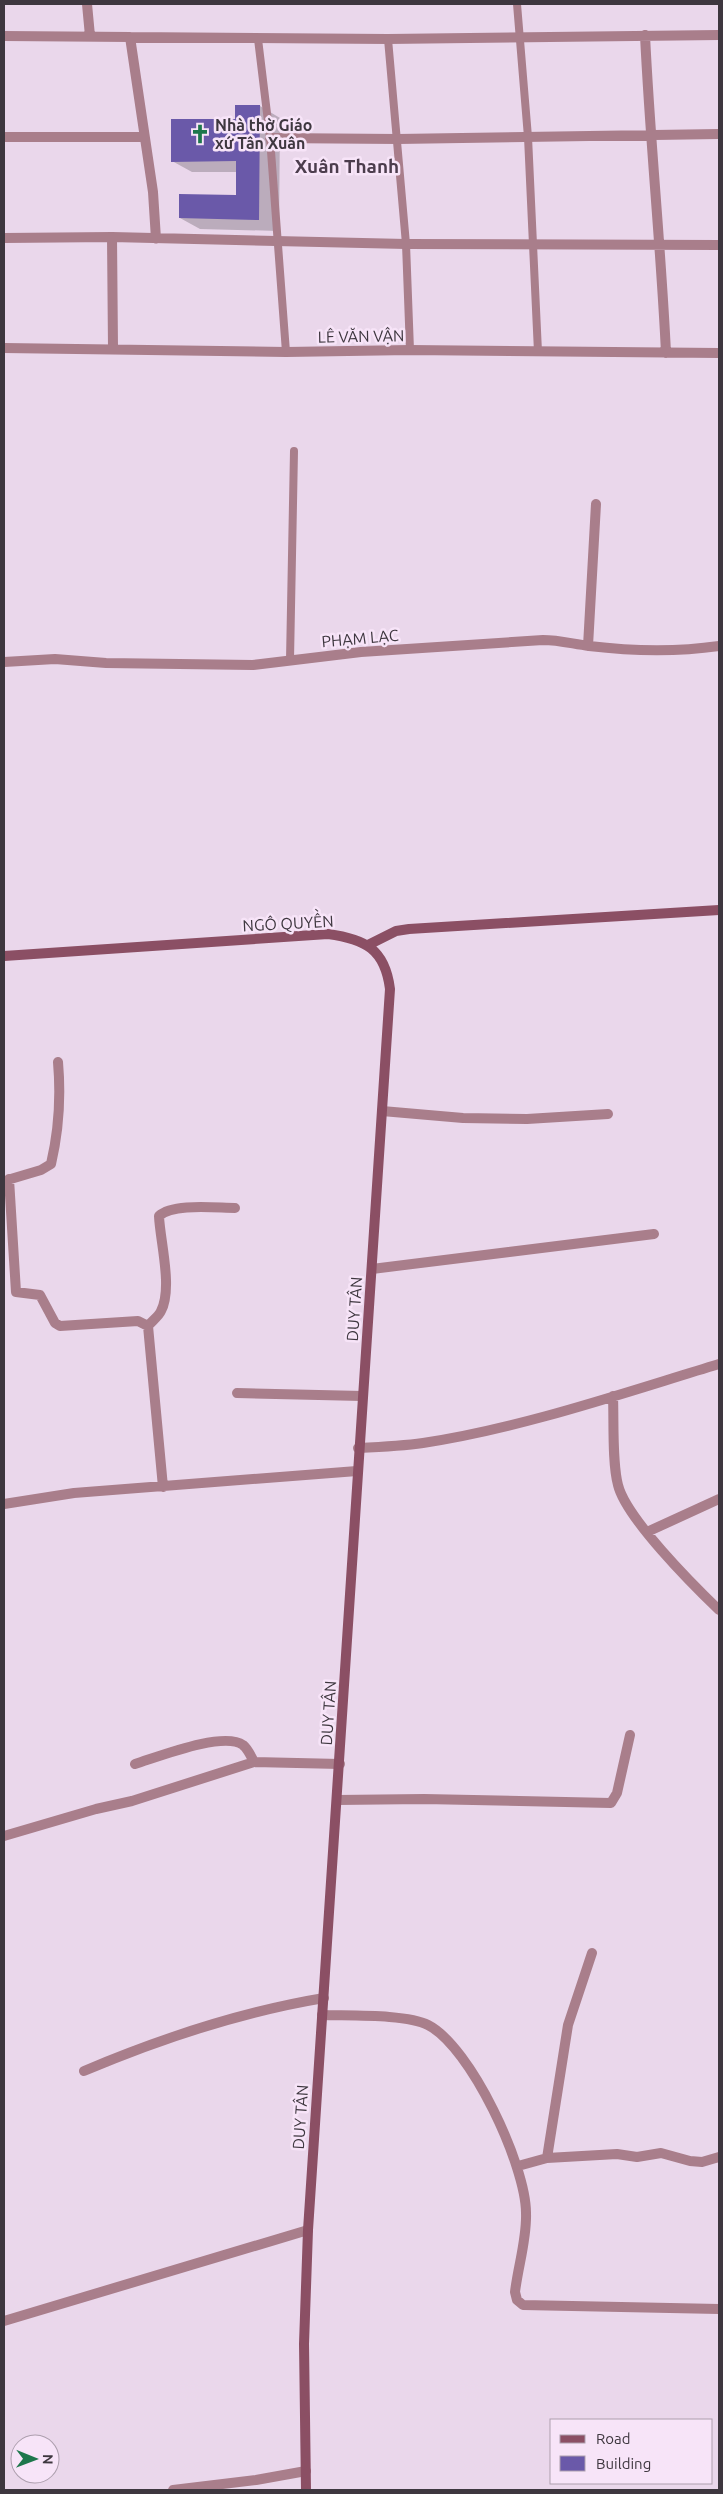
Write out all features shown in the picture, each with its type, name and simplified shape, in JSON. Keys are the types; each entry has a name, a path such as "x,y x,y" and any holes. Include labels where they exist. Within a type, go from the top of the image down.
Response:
{"street":[{"path":"87,4 90,36"},
{"path":"645,35 650,136 660,244 666,353"},
{"path":"4,36 388,39 719,35"},
{"path":"130,37 154,192 156,239"},
{"path":"270,138 398,139 719,134"},
{"path":"4,138 144,137"},
{"path":"4,238 112,238 406,244 719,245"},
{"path":"112,238 113,348"},
{"name":"LÊ VĂN VẬN","path":"4,348 113,348 286,352 410,350 719,353"},
{"path":"588,646 596,504"},
{"name":"PHẠM LẠC","path":"4,662 55,659 227,666 361,652 543,640 562,640 588,646 678,650 719,646"},
{"path":"368,945 396,931 408,929 719,910"},
{"name":"NGÔ QUYỀN","path":"4,956 328,934 353,937 368,945"},
{"name":"DUY TÂN","path":"306,2490 304,2344 308,2230 340,1764 358,1448 372,1269 390,989 388,975 381,961 368,945"},
{"path":"58,1062 60,1090 57,1140 51,1164 41,1170 6,1180 16,1292 40,1295 55,1323 60,1326 138,1321 148,1326"},
{"path":"382,1111 463,1118 526,1119 608,1114"},
{"path":"163,1487 148,1326 162,1310 165,1294 166,1271 159,1216 165,1210 235,1208"},
{"path":"372,1269 654,1234"},
{"path":"358,1448 421,1444 465,1436 613,1396 719,1364"},
{"path":"237,1394 362,1396"},
{"path":"613,1396 618,1484 623,1500 647,1532 719,1610"},
{"path":"4,1504 74,1493 357,1472"},
{"path":"647,1532 719,1499"},
{"path":"337,1800 424,1799 611,1803 617,1793 630,1736"},
{"path":"135,1764 214,1742 230,1741 242,1745 254,1762"},
{"path":"4,1836 96,1809 132,1801 254,1762 340,1764"},
{"path":"547,2158 568,2025 592,1953"},
{"path":"84,2071 171,2036 246,2014 324,1998"},
{"path":"322,2015 420,2021 444,2035 468,2066 488,2102 518,2166 524,2185 526,2213 515,2292 517,2300 522,2305 719,2310"},
{"path":"518,2166 547,2158 617,2154 637,2157 661,2154 690,2162 702,2162 719,2157"},
{"path":"4,2321 308,2230"},
{"path":"173,2490 256,2480 306,2471"}],"lane":[{"path":"517,4 528,137 538,352"},
{"path":"258,39 270,138 276,241 286,352"},
{"path":"388,39 406,244 410,350"},
{"path":"290,660 294,451"}],"building":[{"path":"235,105 260,105 259,220 179,218 179,194 236,195 236,161 171,162 171,119 235,119"}],"place":[{"name":"Nhà thờ Giáo xứ Tân Xuân","path":"200,134"}],"district":[{"name":"Xuân Thanh","path":"347,166"}]}
